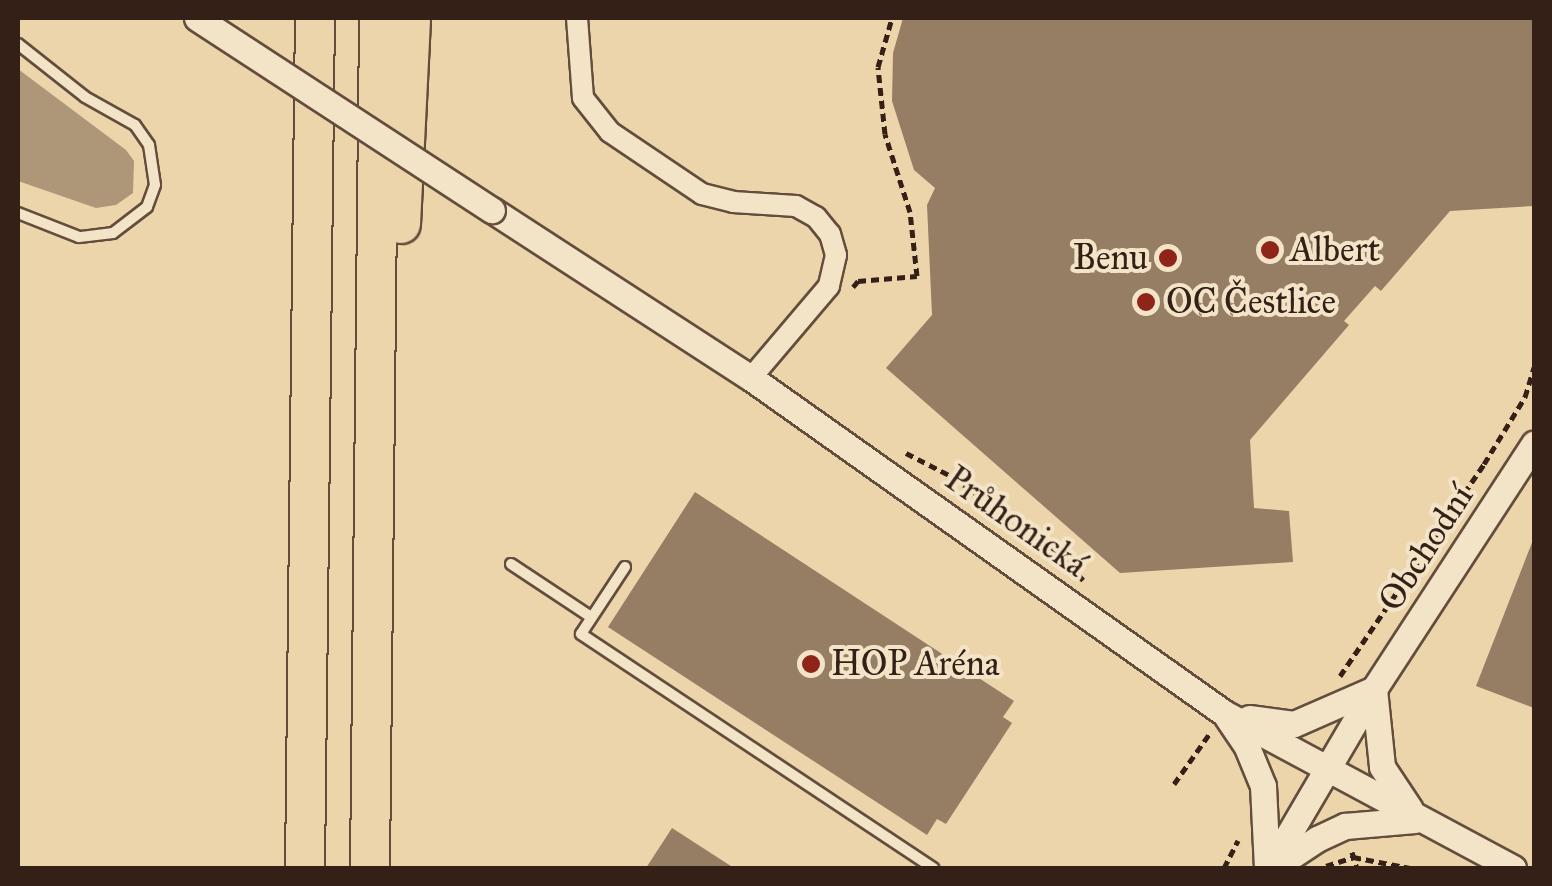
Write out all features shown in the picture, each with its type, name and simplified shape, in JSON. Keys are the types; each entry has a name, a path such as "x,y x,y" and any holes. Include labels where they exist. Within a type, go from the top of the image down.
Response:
{"highway":[{"path":"305,868 315,18"},
{"path":"370,868 379,18"},
{"path":"375,450 397,281 411,18"}],"street":[{"name":"Průhonická","path":"197,18 751,378 1224,713 1512,868"},
{"path":"577,18 582,90 598,122 689,188 722,201 796,206 816,217 830,234 836,266 829,286 751,378"},
{"name":"Obchodní","path":"1270,868 1374,689 1534,444"},
{"path":"1224,713 1294,724 1374,689 1382,767 1394,792 1420,820"},
{"path":"1224,713 1247,747 1263,786 1270,868 1346,826 1420,820"}],"lane":[{"path":"18,44 85,97 134,126 149,145 155,184 147,207 114,233 79,237 18,214"},
{"path":"512,564 591,617"},
{"path":"625,567 581,634 932,868"}],"path":[{"path":"847,294 858,281 916,276 910,212 885,134 878,67 892,18"},
{"path":"1336,683 1484,464 1525,397 1534,366"},
{"path":"900,450 954,476 1053,548 1088,585"},
{"path":"1174,784 1224,713"},
{"path":"1207,737 1216,745"},
{"path":"1224,868 1237,847 1240,828"},
{"path":"1322,868 1353,856 1410,868"}],"shaded area":[{"path":"18,69 126,150 134,161 133,193 116,205 96,208 18,181"}],"building":[{"name":"OC Čestlice","path":"903,18 1534,18 1534,206 1450,211 1381,291 1375,286 1344,321 1349,325 1250,440 1254,508 1289,511 1293,562 1120,573 886,368 932,315 927,205 935,188 914,170 892,101 893,53"},
{"name":"HOP Aréna","path":"695,492 1014,701 1003,717 1012,723 946,824 937,819 927,835 608,627"},
{"path":"1534,540 1534,708 1476,686"},
{"path":"672,828 734,868 646,868"}],"place":[{"name":"Albert","path":"1270,250"},
{"name":"Benu","path":"1168,258"},
{"name":"OC Čestlice","path":"1146,302"},
{"name":"HOP Aréna","path":"811,664"}]}
